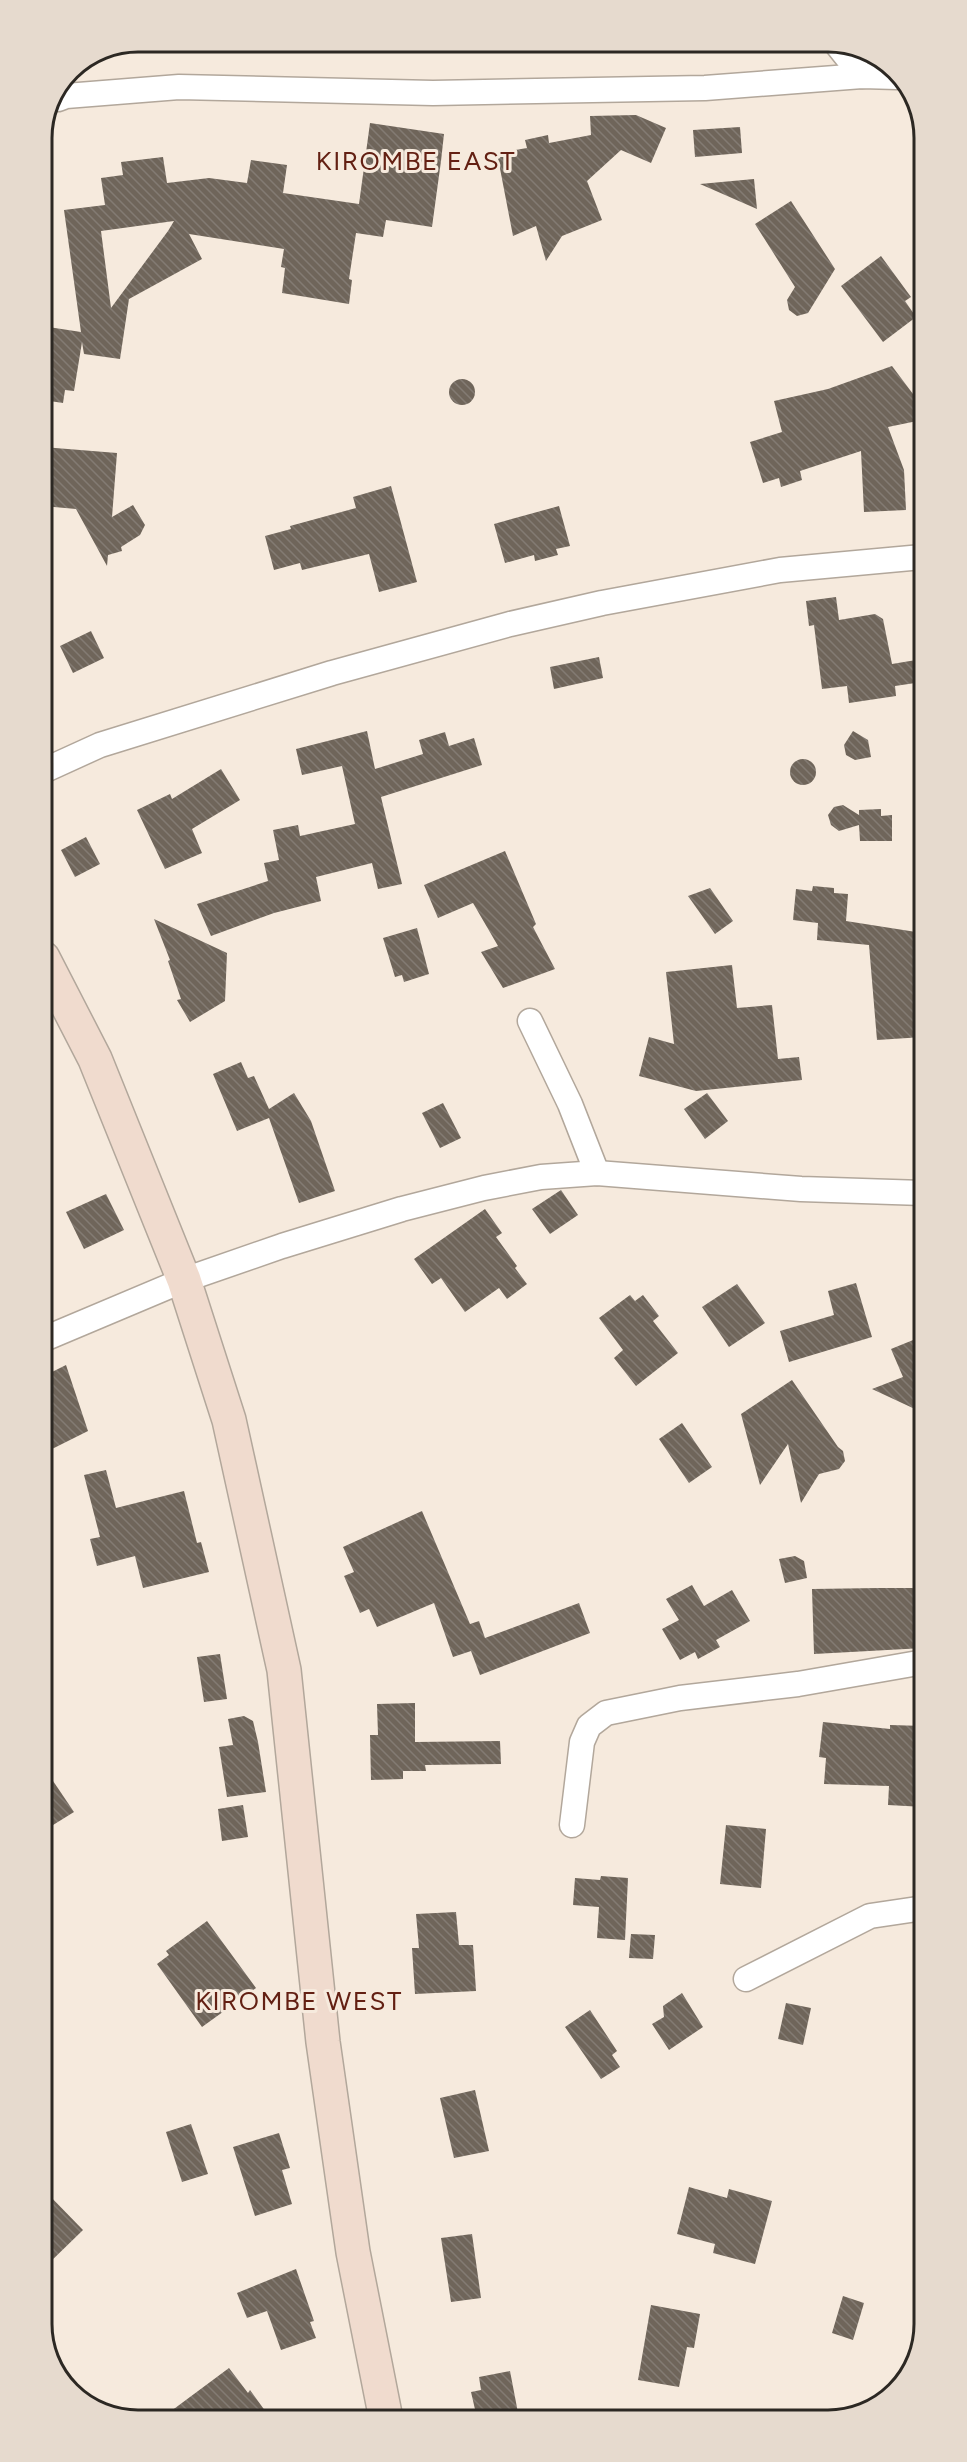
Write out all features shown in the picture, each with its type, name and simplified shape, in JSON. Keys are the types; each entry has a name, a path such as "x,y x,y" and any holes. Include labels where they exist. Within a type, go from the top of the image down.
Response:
{"street":[{"path":"845,54 862,76"},
{"path":"64,97 179,87 444,93 705,88 862,76 888,77"},
{"path":"53,767 100,745 333,673 510,624 602,603 780,570 914,558"},
{"path":"53,977 95,1059 184,1280 229,1420 279,1645 322,2042 353,2252 384,2409"},
{"path":"530,1021 570,1104 597,1173"},
{"path":"52,1335 184,1280 282,1246 433,1201 542,1177 597,1173 801,1189 914,1192"},
{"path":"572,1825 582,1742 590,1726 606,1713 680,1698 798,1684 914,1664"},
{"path":"746,1979 870,1916 914,1909"}],"building":[{"path":"636,115 666,128 651,163 621,150 587,181 602,220 562,236 546,261 536,226 513,236 497,153 527,148 525,140 548,135 549,143 591,135 590,116"},
{"path":"370,123 444,134 432,227 386,220 383,237 356,233 349,279 352,280 349,304 282,293 285,268 281,267 284,249 189,234 202,259 129,299 120,359 84,354 82,342 74,391 65,390 63,403 53,401 53,328 81,332 64,210 105,205 101,178 123,175 121,162 163,157 167,183 209,178 247,183 251,160 287,165 283,193 359,204","holes":["174,221 168,231 111,308 101,231"]},
{"path":"740,127 742,153 695,157 693,130"},
{"path":"754,179 757,209 700,184"},
{"path":"791,201 835,269 808,313 797,316 789,310 787,300 795,287 755,224"},
{"path":"881,256 911,297 905,301 914,314 914,319 883,342 841,286"},
{"path":"892,366 914,395 914,422 888,427 904,470 906,510 864,512 861,451 800,471 802,480 781,487 779,478 763,483 750,442 782,432 774,401 828,389"},
{"path":"462,379 471,383 475,392 471,401 462,405 453,401 449,392 453,383"},
{"path":"53,448 117,453 112,517 133,505 145,525 140,535 121,547 122,551 108,555 107,566 76,509 53,507"},
{"path":"391,486 417,582 379,592 369,554 302,570 300,563 274,570 265,536 291,529 290,526 356,508 353,497"},
{"path":"559,506 570,546 556,549 558,555 535,561 534,555 505,563 494,524"},
{"path":"836,597 839,620 875,614 883,619 892,664 914,660 914,683 895,686 896,696 849,703 847,686 822,689 814,625 809,626 806,601"},
{"path":"91,631 104,658 73,673 60,646"},
{"path":"599,657 603,678 554,689 550,667"},
{"path":"367,731 375,769 423,754 419,740 445,732 449,746 474,738 482,765 381,797 402,884 378,889 372,863 316,877 321,901 274,913 211,936 197,904 268,881 264,863 279,860 273,830 298,825 300,836 355,824 342,766 302,775 296,749"},
{"path":"853,731 868,740 871,757 855,760 846,755 844,745"},
{"path":"803,759 812,763 816,772 812,781 803,785 794,781 790,772 794,763"},
{"path":"221,769 240,800 192,829 202,853 165,869 137,810 170,794 172,799"},
{"path":"843,805 859,815 859,810 881,809 881,816 892,815 892,841 860,841 859,825 839,831 831,825 828,815 834,807"},
{"path":"86,837 100,864 75,877 61,850"},
{"path":"505,851 536,924 533,927 555,969 503,988 481,952 498,946 473,903 438,918 424,885"},
{"path":"813,886 834,888 834,893 848,894 846,921 914,932 914,1038 877,1040 869,945 817,940 818,923 793,920 796,889 812,891"},
{"path":"710,888 733,921 715,934 688,896"},
{"path":"154,919 227,953 225,1001 190,1022 177,1000 181,999 168,961 170,960"},
{"path":"417,928 429,974 404,982 402,975 395,977 383,938"},
{"path":"732,965 737,1008 772,1005 778,1059 799,1057 802,1080 696,1091 639,1076 649,1037 674,1044 666,972"},
{"path":"241,1062 248,1078 254,1076 269,1109 294,1093 311,1121 335,1191 299,1203 269,1118 237,1131 213,1074"},
{"path":"707,1093 728,1121 705,1139 684,1109"},
{"path":"443,1103 461,1138 440,1148 422,1113"},
{"path":"561,1190 578,1215 550,1234 532,1209"},
{"path":"106,1194 124,1230 84,1249 66,1212"},
{"path":"485,1209 502,1233 496,1237 527,1284 507,1299 499,1288 465,1312 441,1278 432,1284 414,1259"},
{"path":"856,1283 872,1337 789,1362 780,1331 834,1315 828,1291"},
{"path":"737,1284 765,1323 729,1347 702,1307"},
{"path":"630,1295 635,1301 643,1295 659,1316 653,1321 678,1353 636,1386 614,1358 623,1350 599,1318"},
{"path":"914,1340 914,1409 872,1389 903,1377 891,1349"},
{"path":"66,1365 88,1431 52,1449 52,1372"},
{"path":"792,1380 843,1451 845,1461 839,1469 819,1474 801,1503 788,1444 760,1485 741,1414"},
{"path":"682,1423 712,1467 689,1483 659,1439"},
{"path":"106,1470 116,1508 184,1491 197,1543 201,1542 209,1572 143,1588 135,1556 97,1566 90,1539 100,1537 84,1475"},
{"path":"422,1511 470,1624 479,1621 485,1638 579,1603 590,1633 480,1675 471,1651 453,1657 434,1603 377,1627 369,1609 360,1613 344,1576 354,1572 343,1547"},
{"path":"795,1556 804,1561 807,1578 785,1583 779,1559"},
{"path":"692,1585 704,1606 732,1590 750,1621 716,1640 720,1647 698,1659 695,1652 680,1660 662,1629 679,1620 666,1599"},
{"path":"914,1588 914,1649 814,1654 812,1589"},
{"path":"220,1654 227,1699 204,1702 197,1657"},
{"path":"415,1703 415,1742 500,1741 501,1764 425,1765 426,1771 403,1771 403,1779 371,1780 370,1735 378,1735 377,1704"},
{"path":"244,1716 253,1721 266,1792 227,1797 219,1747 233,1745 228,1719"},
{"path":"823,1722 890,1729 890,1725 914,1726 914,1806 888,1805 889,1786 824,1784 826,1758 819,1757"},
{"path":"52,1780 74,1812 52,1826"},
{"path":"243,1805 248,1837 222,1841 218,1809"},
{"path":"726,1825 766,1829 761,1888 720,1884"},
{"path":"601,1876 628,1878 625,1940 597,1938 599,1907 573,1905 575,1878 600,1880"},
{"path":"456,1912 459,1945 473,1945 476,1991 415,1994 412,1948 419,1948 416,1914"},
{"path":"207,1921 256,1988 202,2027 157,1964 169,1955 166,1951"},
{"path":"631,1934 655,1935 653,1959 629,1958"},
{"path":"682,1993 703,2027 669,2050 652,2024 664,2017 663,2006"},
{"path":"786,2003 811,2008 803,2045 778,2039"},
{"path":"590,2010 617,2051 612,2055 620,2067 601,2079 565,2027"},
{"path":"475,2090 489,2151 454,2158 440,2098"},
{"path":"191,2124 208,2174 182,2182 166,2132"},
{"path":"279,2133 290,2168 282,2170 292,2204 255,2216 233,2147"},
{"path":"689,2187 727,2198 729,2189 772,2201 755,2264 713,2253 715,2244 677,2234"},
{"path":"52,2198 83,2230 52,2260"},
{"path":"472,2234 481,2298 451,2302 441,2238"},
{"path":"296,2269 314,2321 310,2322 316,2338 281,2350 267,2311 247,2318 237,2293"},
{"path":"843,2296 864,2303 853,2340 832,2333"},
{"path":"651,2305 700,2314 694,2348 687,2347 679,2387 638,2380"},
{"path":"229,2368 248,2393 250,2390 264,2409 174,2409"},
{"path":"510,2371 517,2410 475,2409 471,2392 481,2390 479,2377"}],"district":[{"name":"KIROMBE EAST","path":"416,161"},
{"name":"KIROMBE WEST","path":"299,2001"}]}
